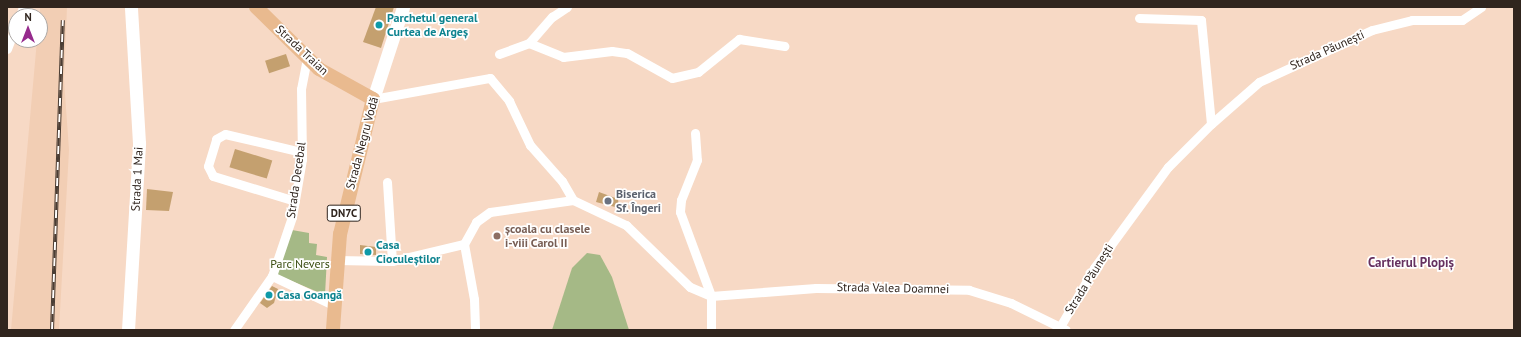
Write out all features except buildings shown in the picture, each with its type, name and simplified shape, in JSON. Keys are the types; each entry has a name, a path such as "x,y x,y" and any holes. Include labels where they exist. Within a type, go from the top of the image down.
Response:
{"main road":[{"name":"Strada 1 Mai","path":"128,330 139,143 134,29 131,7"},
{"name":"Strada 1 Mai","path":"134,29 138,7"},
{"name":"Strada Traian","path":"256,7 307,58 328,76 373,99"},
{"name":"Strada Negru Vodă","path":"333,330 336,260 350,186 373,99 403,7"}],"street":[{"path":"499,54 529,43 552,17 567,7"},
{"name":"Strada Păunești","path":"1063,328 1094,268 1159,179 1211,124 1259,82 1351,38 1412,20 1462,20 1481,7"},
{"path":"1139,18 1201,20 1211,124"},
{"path":"529,43 562,56 580,57 612,51 627,53 672,78 698,72 739,39 784,46"},
{"name":"Strada Decebal","path":"234,330 272,276 295,201 302,152 301,89 307,58"},
{"path":"373,99 490,78 509,100 530,145 562,181 572,200"},
{"path":"695,133 697,160 681,200 680,212 711,296 711,330"},
{"path":"295,201 212,176 208,166 216,139 225,134 302,152"},
{"path":"387,182 392,261"},
{"path":"474,330 474,299 464,244 476,222 490,212 572,200 626,225 690,287 711,296"},
{"path":"336,260 392,261 464,244"},
{"path":"272,276 333,305"},
{"name":"Strada Valea Doamnei","path":"711,296 808,288 969,290 1005,301 1063,328"}],"shaded area":[{"path":"67,7 64,80 69,150 59,330 11,330 36,48 48,48 48,8 40,8"}],"green space":[{"name":"Parc Nevers","path":"292,230 309,233 309,243 317,244 316,255 327,257 325,295 275,274"},
{"path":"587,253 600,255 612,277 629,330 552,330 572,268"}],"railway":[{"path":"52,330 63,20"}],"place":[{"name":"Parchetul general Curtea de Argeș","path":"379,25"},
{"name":"Biserica Sf. Îngeri","path":"608,201"},
{"name":"școala cu clasele i-viii Carol II","path":"497,236"},
{"name":"Casa Cioculeștilor","path":"368,252"},
{"name":"Casa Goangă","path":"269,295"}],"district":[{"name":"Cartierul Plopiș","path":"1411,263"}]}
